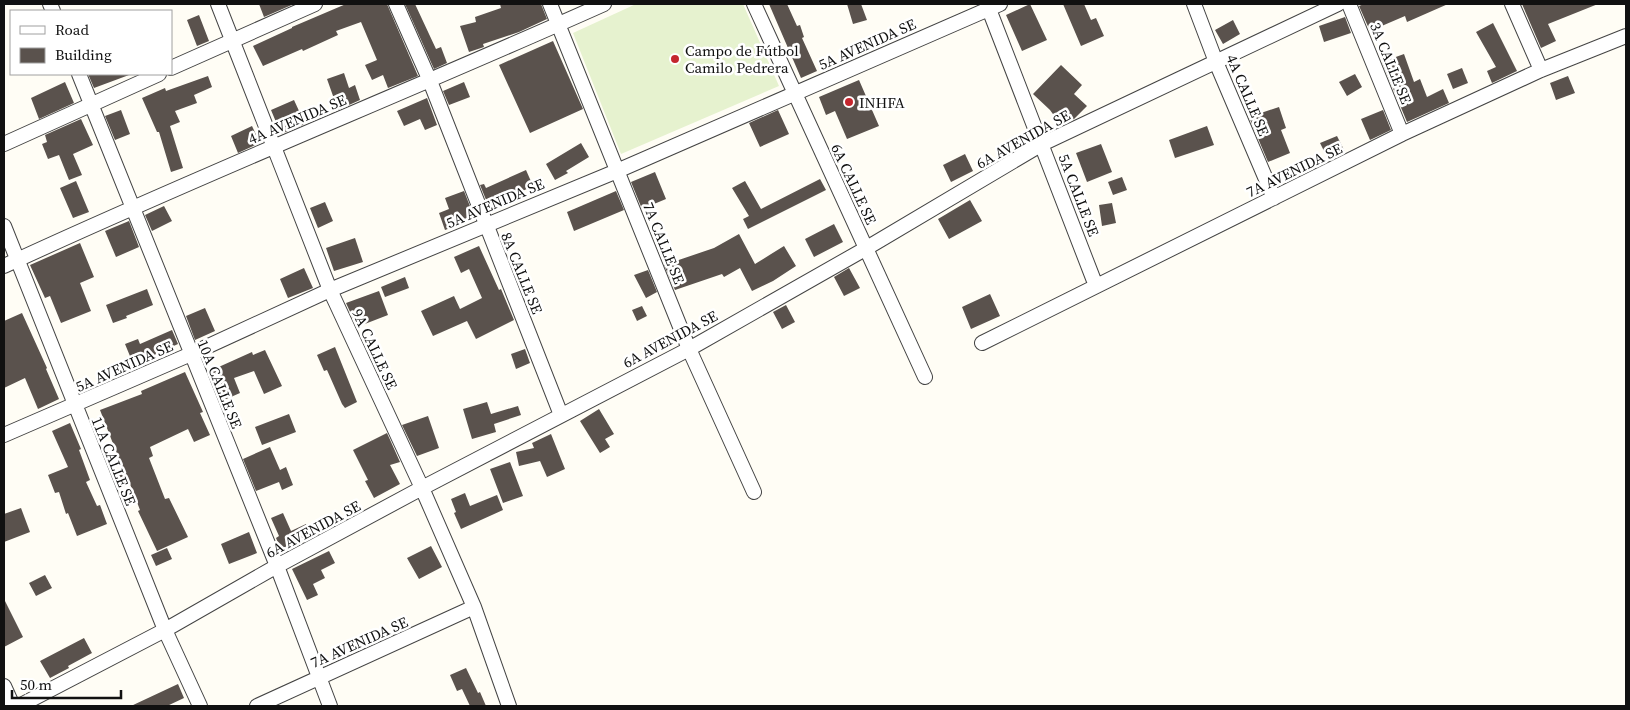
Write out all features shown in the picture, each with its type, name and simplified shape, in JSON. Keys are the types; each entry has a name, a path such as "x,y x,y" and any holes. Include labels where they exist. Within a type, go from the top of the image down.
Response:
{"street":[{"name":"9A CALLE SE","path":"218,4 330,290 422,488 474,608 509,706"},
{"path":"172,68 315,4"},
{"name":"8A CALLE SE","path":"396,4 430,82 561,415"},
{"name":"7A CALLE SE","path":"550,4 689,348 754,492"},
{"name":"4A AVENIDA SE","path":"4,266 274,146 430,82 604,4"},
{"name":"6A CALLE SE","path":"754,4 925,377"},
{"name":"4A CALLE SE","path":"1194,4 1216,62 1274,198"},
{"name":"6A AVENIDA SE","path":"19,706 165,630 277,566 422,488 689,348 866,249 1042,144 1338,4"},
{"name":"3A CALLE SE","path":"1349,4 1402,134"},
{"path":"1512,4 1541,70"},
{"name":"5A AVENIDA SE","path":"4,435 191,354 330,290 617,170 992,5"},
{"name":"5A CALLE SE","path":"992,5 1096,286"},
{"name":"7A AVENIDA SE","path":"982,343 1402,134 1541,70 1626,36"},
{"name":"10A CALLE SE","path":"79,75 277,566 330,706"},
{"path":"4,144 157,75"},
{"name":"11A CALLE SE","path":"4,226 165,630 200,706"},
{"name":"7A AVENIDA SE","path":"256,706 474,608"},
{"path":"4,686 13,706"}],"green space":[{"name":"Campo de Fútbol Camilo Pedrera","path":"636,4 743,4 779,86 621,154 573,33"}],"building":[{"path":"259,4 294,4 264,17"},
{"path":"346,4 387,4 418,76 388,88 383,75 372,80 365,65 377,60 361,22 336,31 338,35 303,51 302,49 263,66 253,46"},
{"path":"405,4 415,4 436,49 441,47 447,63 434,69"},
{"path":"500,4 541,4 547,19 519,32 483,44 484,47 469,52 460,26 476,22 475,17 501,8"},
{"path":"769,4 787,4 797,26 800,25 804,37 802,38 817,71 801,78"},
{"path":"847,4 861,4 867,20 853,24"},
{"path":"1030,4 1047,40 1022,51 1006,15"},
{"path":"1063,4 1084,4 1091,20 1096,18 1104,36 1081,46"},
{"path":"1364,4 1448,4 1407,22 1405,16 1370,31 1359,6"},
{"path":"1522,4 1598,4 1548,24 1556,41 1541,48"},
{"path":"199,15 209,41 197,46 187,20"},
{"path":"1345,17 1351,33 1324,42 1319,26"},
{"path":"1233,20 1240,34 1223,44 1215,30"},
{"path":"1493,23 1517,71 1492,83 1487,71 1496,67 1476,32"},
{"path":"553,41 583,109 530,133 499,65"},
{"path":"1404,54 1414,82 1420,79 1427,97 1443,89 1449,103 1407,122 1382,62"},
{"path":"1061,65 1082,85 1074,94 1087,106 1074,119 1061,125 1050,110 1033,94"},
{"path":"1462,68 1468,83 1453,89 1447,74"},
{"path":"344,73 349,88 355,85 360,100 338,110 327,79"},
{"path":"1355,74 1362,87 1347,96 1339,82"},
{"path":"88,75 129,75 94,88"},
{"path":"208,76 212,87 194,95 197,103 175,111 180,122 170,126 183,168 171,172 159,132 157,132 142,98 165,88 166,91"},
{"path":"1568,76 1575,93 1556,100 1550,83"},
{"path":"859,80 879,126 847,139 835,111 826,115 819,97"},
{"path":"65,82 74,103 39,119 31,98"},
{"path":"464,82 470,97 449,105 443,91"},
{"path":"427,98 437,125 425,130 420,119 404,126 397,111"},
{"path":"294,100 305,124 281,134 271,110"},
{"path":"1279,107 1286,128 1281,130 1290,153 1268,162 1249,117"},
{"path":"121,110 130,134 115,140 105,116"},
{"path":"778,110 789,134 760,147 749,123"},
{"path":"1383,110 1391,130 1370,140 1361,119"},
{"path":"81,119 93,145 73,154 82,175 69,180 59,155 48,159 42,144 47,142 45,135"},
{"path":"252,126 260,143 238,153 231,136"},
{"path":"1207,126 1214,145 1175,158 1169,140"},
{"path":"1337,136 1345,152 1328,159 1320,143"},
{"path":"581,143 589,157 555,180 546,164"},
{"path":"1101,144 1112,172 1087,182 1076,153"},
{"path":"965,154 973,171 951,182 943,165"},
{"path":"526,170 533,186 510,197 512,203 491,212 480,185 484,184 486,188"},
{"path":"655,172 666,199 642,209 631,182"},
{"path":"1122,177 1127,190 1113,195 1108,182"},
{"path":"820,179 826,190 748,229 743,219 749,216 732,188 745,181 761,209"},
{"path":"76,181 89,212 73,218 60,188"},
{"path":"464,191 475,219 445,230 439,213 449,209 445,198"},
{"path":"616,191 624,210 574,231 567,212"},
{"path":"970,200 982,221 949,239 938,219"},
{"path":"325,202 333,221 318,228 310,208"},
{"path":"1112,203 1116,223 1102,226 1099,205"},
{"path":"164,206 172,221 152,231 145,215"},
{"path":"129,221 139,247 116,257 105,231"},
{"path":"834,224 843,242 814,257 805,239"},
{"path":"739,234 755,264 784,246 796,266 773,281 752,291 740,268 724,277 722,274 675,290 664,265 714,248"},
{"path":"355,238 363,262 334,271 326,248"},
{"path":"80,243 94,277 80,283 91,311 61,323 50,296 45,298 30,265"},
{"path":"479,246 499,290 501,289 514,320 476,339 467,321 433,336 421,311 454,296 460,309 482,298 469,269 461,273 454,257"},
{"path":"304,268 313,288 288,298 280,279"},
{"path":"849,268 860,288 844,296 834,277"},
{"path":"648,270 657,292 646,298 634,275"},
{"path":"405,277 409,288 385,297 381,287"},
{"path":"147,289 153,305 113,323 106,305"},
{"path":"379,291 388,315 357,327 346,303"},
{"path":"990,294 1000,316 971,329 962,307"},
{"path":"786,305 795,322 782,329 773,312"},
{"path":"642,306 647,316 637,321 632,310"},
{"path":"205,308 215,331 195,340 186,316"},
{"path":"22,313 59,399 38,409 25,378 4,388 4,321"},
{"path":"172,330 178,344 154,355 153,353 132,361 125,344 138,339 140,344"},
{"path":"335,347 357,402 345,408 327,370 324,371 317,355"},
{"path":"525,349 530,363 516,369 511,354"},
{"path":"265,350 282,386 264,394 254,371 234,378 240,393 224,400 212,370 252,352 253,355"},
{"path":"185,372 203,412 200,413 210,435 194,442 188,429 150,447 153,456 149,458 165,499 169,498 188,537 157,551 138,511 140,510 130,484 120,488 115,476 124,472 100,410 142,394 141,391"},
{"path":"487,402 491,414 518,406 521,415 494,424 496,432 472,439 463,409"},
{"path":"599,409 614,434 605,439 610,447 600,453 580,421"},
{"path":"289,414 296,432 262,445 255,427"},
{"path":"428,416 439,448 417,456 402,425"},
{"path":"70,423 81,449 79,450 90,480 86,482 97,506 100,505 107,524 77,536 68,513 66,514 59,492 55,493 48,475 68,467 52,431"},
{"path":"387,433 400,462 390,465 400,484 374,498 365,481 368,480 353,450"},
{"path":"551,434 565,469 547,477 540,461 519,466 516,452 534,448 532,443"},
{"path":"270,447 280,470 286,467 293,485 282,490 279,482 256,491 243,459"},
{"path":"510,462 523,496 503,503 490,469"},
{"path":"465,493 470,506 497,495 503,510 461,529 454,513 456,512 451,499"},
{"path":"21,508 30,532 4,542 4,514"},
{"path":"283,513 291,531 306,524 312,536 281,550 276,538 279,536 271,518"},
{"path":"249,532 257,553 229,564 221,544"},
{"path":"431,546 442,567 419,579 407,558"},
{"path":"167,548 172,559 156,566 151,555"},
{"path":"329,551 335,563 321,570 325,578 313,584 318,595 307,600 292,569"},
{"path":"45,575 52,588 36,596 29,583"},
{"path":"4,599 23,637 4,647"},
{"path":"84,638 92,653 50,678 40,661"},
{"path":"466,668 486,706 470,706 462,689 457,691 450,675"},
{"path":"178,684 184,698 167,706 131,706"}],"place":[{"name":"Campo de Fútbol Camilo Pedrera","path":"675,59"},
{"name":"INHFA","path":"849,102"}]}
